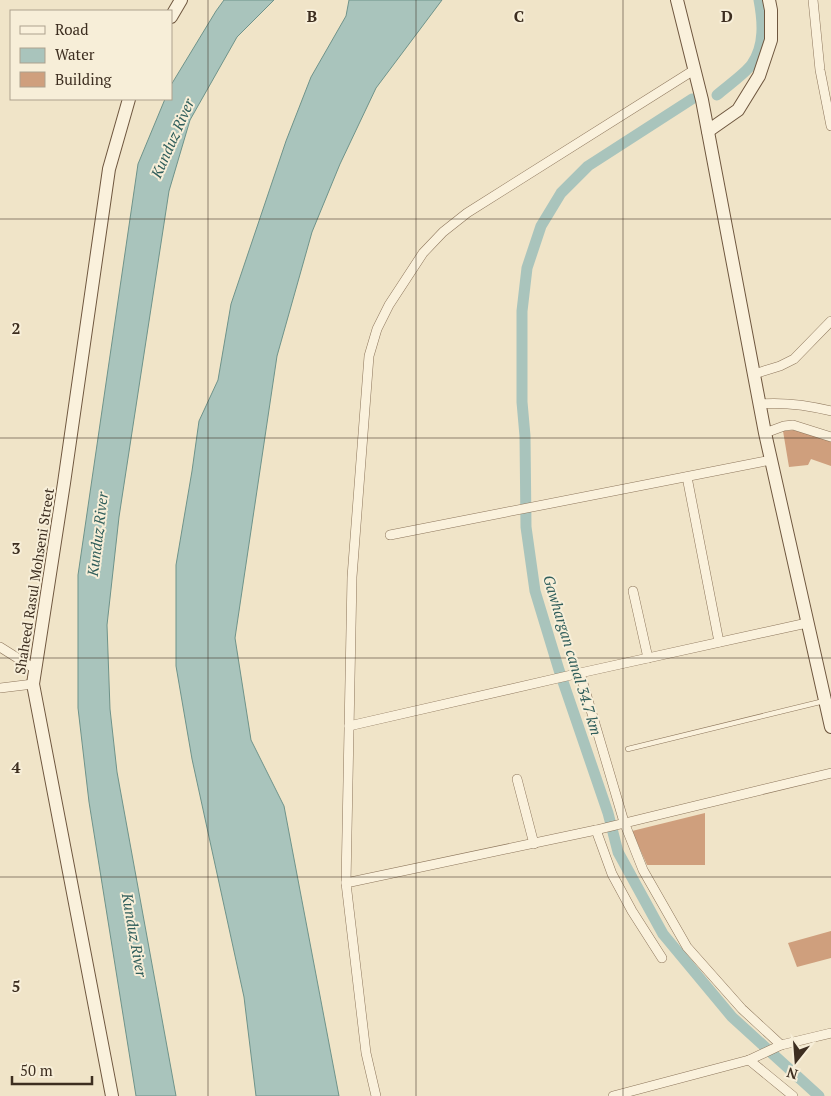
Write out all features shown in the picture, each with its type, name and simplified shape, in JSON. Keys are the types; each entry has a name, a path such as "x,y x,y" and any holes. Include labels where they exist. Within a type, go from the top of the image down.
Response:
{"street":[{"path":"172,15 181,0"},
{"path":"677,0 708,132 765,433 831,727"},
{"path":"708,132 738,110 759,76 771,40 769,0"},
{"path":"813,0 820,70 831,126"},
{"path":"820,70 831,68"},
{"path":"376,1096 366,1053 346,883 352,577 369,356 377,329 389,304 423,253 443,232 467,214 694,70"},
{"name":"Shaheed Rasul Mohseni Street","path":"112,1096 33,684 109,169 129,100"},
{"path":"754,374 780,366 794,359 831,321"},
{"path":"760,404 781,402 831,412"},
{"path":"765,433 784,426 793,425 831,437"},
{"path":"390,535 772,460"},
{"path":"687,477 719,642"},
{"path":"633,591 648,658"},
{"path":"349,726 807,623"},
{"path":"0,647 35,669"},
{"path":"580,673 624,822 643,870 687,947 742,1008 781,1045"},
{"path":"0,688 33,684"},
{"path":"346,883 596,830 831,773"},
{"path":"517,779 534,844"},
{"path":"596,830 612,874 632,911 662,958"},
{"path":"613,1096 749,1060 781,1045 831,1032"},
{"path":"749,1060 793,1096"}],"lane":[{"path":"628,749 826,700"}],"water":[{"name":"Kunduz River","path":"224,0 274,0 237,37 190,120 169,191 119,517 107,625 110,709 117,772 176,1096 136,1096 89,802 78,708 78,575 138,164 165,100 172,100 172,83"},
{"path":"349,0 442,0 376,88 340,164 312,232 277,356 235,638 251,740 284,806 339,1096 256,1096 244,997 192,759 176,666 176,565 199,421 218,380 231,304 286,141 311,77 346,16"}],"building":[{"path":"794,430 831,441 831,466 811,459 808,465 789,467 783,431"},
{"path":"705,813 705,865 647,865 632,831"},
{"path":"831,931 831,958 797,967 788,943"}],"waterway":[{"name":"Gawhargan canal 34.7 km","path":"717,95 745,72 756,57 762,33 759,0"},
{"name":"Gawhargan canal 34.7 km","path":"692,99 588,166 561,193 541,226 527,268 522,311 522,402 525,436 526,527 535,591 559,670 608,813 618,852 663,934 732,1017 819,1096"}]}
